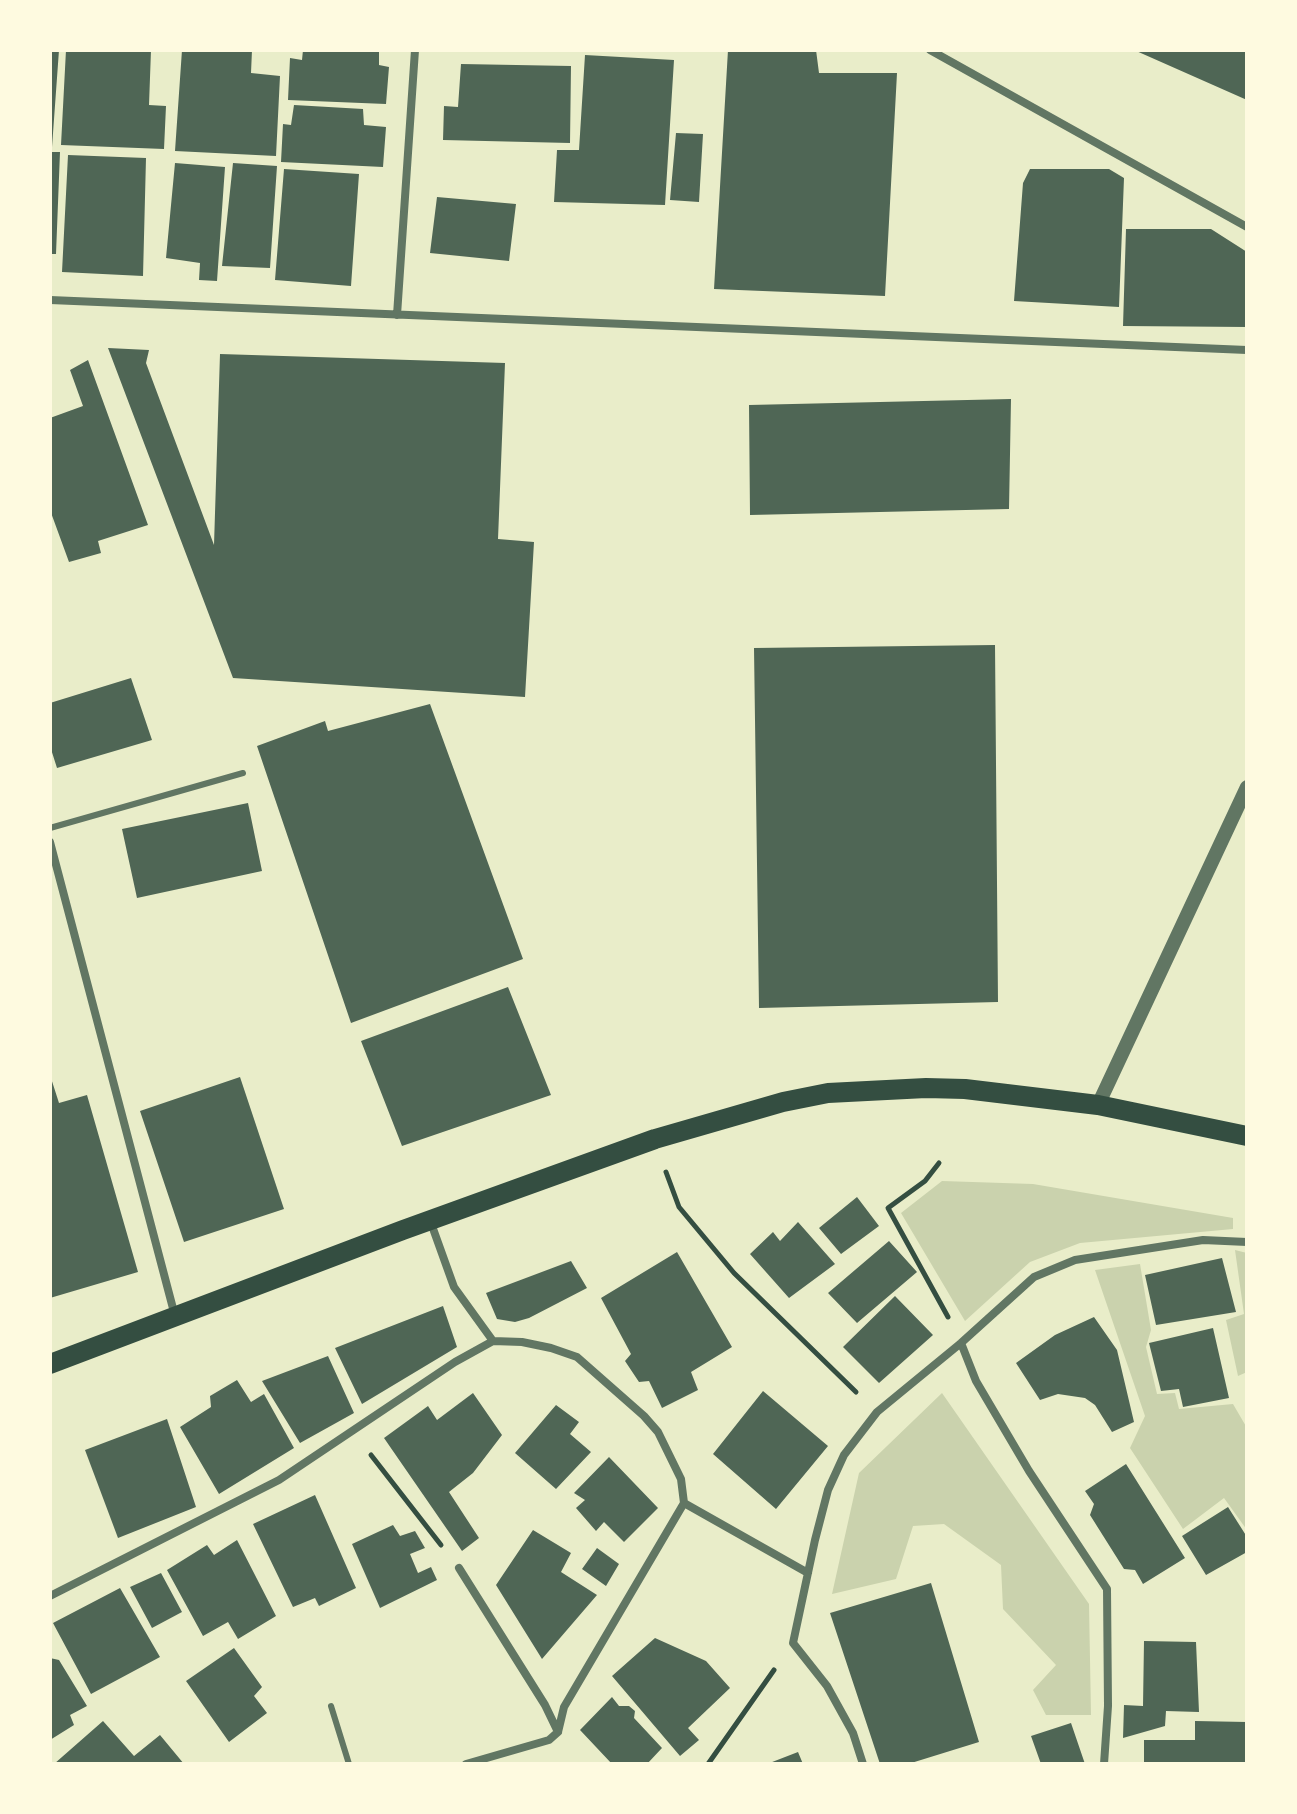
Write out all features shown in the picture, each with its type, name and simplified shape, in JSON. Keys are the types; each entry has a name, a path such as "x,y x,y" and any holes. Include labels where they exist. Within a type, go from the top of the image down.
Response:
{"main road":[{"path":"50,1364 655,1139 783,1102 828,1093 965,1089 1098,1105 1247,1136"}],"street":[{"path":"397,315 415,50"},
{"path":"930,50 1247,227"},
{"path":"50,300 1247,350"},
{"path":"1098,1105 1247,787"},
{"path":"50,842 175,1317"},
{"path":"430,1221 454,1287 493,1341"},
{"path":"863,1764 853,1733 827,1686 793,1643 828,1490 844,1455 877,1412 961,1343 1034,1277 1075,1260 1203,1240 1247,1242"},
{"path":"50,1596 239,1502 353,1432 455,1362 493,1341 522,1342 577,1357 658,1432 681,1479 684,1503 564,1707 558,1732 549,1740 466,1764"},
{"path":"961,1343 976,1381 1029,1471 1107,1589 1108,1706 1104,1764"},
{"path":"684,1503 808,1573"},
{"path":"459,1568 545,1705 558,1732"}],"lane":[{"path":"50,828 243,773"},
{"path":"331,1706 349,1764"}],"path":[{"path":"655,1139 679,1207 734,1273 877,1412"},
{"path":"939,1163 925,1181 888,1208 961,1343"},
{"path":"353,1432 459,1568"},
{"path":"708,1764 793,1643"}],"green space":[{"path":"942,1181 1033,1184 1233,1218 1233,1229 1080,1243 1030,1262 965,1321 901,1213"},
{"path":"1235,1250 1247,1253 1247,1372 1238,1376 1226,1320 1244,1314"},
{"path":"1140,1264 1151,1330 1146,1347 1157,1394 1175,1393 1179,1409 1233,1404 1247,1428 1247,1530 1224,1498 1183,1529 1130,1448 1145,1416 1095,1270"},
{"path":"942,1393 1089,1604 1091,1715 1046,1715 1033,1690 1056,1665 1003,1609 1001,1565 944,1524 913,1526 896,1579 832,1594 859,1473"}],"building":[{"path":"50,50 59,50 52,147 50,147"},
{"path":"66,50 151,50 149,105 166,106 164,149 61,145"},
{"path":"182,50 252,50 251,73 280,76 276,156 175,151"},
{"path":"303,50 379,50 379,65 389,67 386,104 288,100 290,58 302,60"},
{"path":"728,50 816,50 819,73 897,73 885,296 714,289"},
{"path":"1134,50 1247,50 1247,100"},
{"path":"585,55 674,60 665,205 554,202 557,150 579,150"},
{"path":"461,64 571,66 570,143 443,140 444,106 458,107"},
{"path":"294,105 363,109 364,125 386,127 383,167 281,162 283,124 291,125"},
{"path":"676,133 703,134 699,202 670,200"},
{"path":"50,152 60,152 56,254 50,254"},
{"path":"68,155 146,158 143,276 62,272"},
{"path":"175,163 225,167 217,281 199,280 200,263 166,258"},
{"path":"233,163 277,166 270,268 222,266"},
{"path":"284,169 359,174 351,286 275,280"},
{"path":"1030,169 1109,169 1124,178 1119,307 1014,301 1023,183"},
{"path":"437,197 516,204 509,261 430,253"},
{"path":"1126,229 1211,229 1247,252 1247,327 1123,326"},
{"path":"108,348 149,350 146,363 214,545 220,354 505,363 498,539 534,542 525,697 233,678"},
{"path":"88,360 148,525 98,541 101,553 69,562 50,510 50,418 83,406 70,370"},
{"path":"1011,399 1009,509 750,515 749,405"},
{"path":"995,645 998,1002 759,1008 754,648"},
{"path":"131,678 152,740 57,768 50,746 50,703"},
{"path":"430,704 523,959 351,1023 257,746 325,721 328,731"},
{"path":"248,803 262,871 137,898 122,829"},
{"path":"508,987 551,1095 402,1146 361,1041"},
{"path":"50,1075 59,1103 87,1095 138,1272 50,1298"},
{"path":"240,1077 284,1209 184,1242 140,1111"},
{"path":"857,1197 879,1226 841,1254 819,1228"},
{"path":"798,1222 835,1264 789,1298 750,1254 773,1232 780,1241"},
{"path":"889,1241 917,1272 857,1323 828,1293"},
{"path":"677,1252 732,1347 691,1372 698,1390 662,1408 649,1381 639,1382 625,1361 631,1354 601,1298"},
{"path":"1222,1258 1236,1312 1156,1325 1145,1275"},
{"path":"571,1261 587,1288 529,1318 515,1322 497,1319 486,1293"},
{"path":"895,1296 933,1335 879,1383 843,1347"},
{"path":"443,1306 457,1347 362,1404 335,1348"},
{"path":"1094,1317 1117,1350 1134,1422 1112,1432 1095,1405 1085,1398 1058,1394 1040,1400 1016,1363 1055,1335"},
{"path":"1213,1328 1229,1398 1183,1407 1179,1389 1161,1391 1149,1343"},
{"path":"328,1356 354,1413 300,1443 262,1381"},
{"path":"237,1380 251,1402 264,1394 294,1448 219,1494 180,1427 211,1407 210,1396"},
{"path":"763,1391 828,1446 776,1509 713,1454"},
{"path":"473,1393 502,1435 473,1473 449,1492 479,1538 462,1551 384,1438 428,1406 437,1420"},
{"path":"556,1405 579,1422 570,1434 591,1452 556,1489 515,1453"},
{"path":"167,1419 196,1507 118,1538 85,1450"},
{"path":"609,1457 658,1508 624,1542 604,1522 596,1531 576,1508 585,1500 574,1493"},
{"path":"1126,1464 1185,1558 1143,1584 1135,1570 1124,1569 1090,1515 1094,1504 1085,1491"},
{"path":"315,1495 356,1588 319,1606 315,1598 293,1607 253,1524"},
{"path":"1228,1507 1247,1537 1247,1552 1206,1575 1182,1536"},
{"path":"393,1525 400,1536 415,1531 425,1548 410,1554 418,1573 431,1567 437,1580 380,1608 352,1544"},
{"path":"533,1530 571,1553 561,1572 597,1595 542,1659 496,1585"},
{"path":"237,1540 276,1616 238,1639 228,1622 203,1636 167,1570 207,1545 214,1555"},
{"path":"597,1548 619,1564 606,1586 582,1569"},
{"path":"161,1573 182,1612 152,1628 130,1587"},
{"path":"931,1583 979,1742 908,1764 880,1764 830,1613"},
{"path":"120,1588 160,1657 91,1694 53,1623"},
{"path":"655,1638 706,1661 730,1688 688,1728 699,1740 680,1756 612,1676"},
{"path":"1144,1641 1196,1642 1199,1712 1166,1711 1165,1726 1123,1738 1124,1705 1143,1706"},
{"path":"234,1648 262,1687 254,1696 267,1713 229,1742 186,1681"},
{"path":"50,1658 59,1660 87,1706 70,1715 74,1725 50,1740"},
{"path":"612,1697 619,1706 629,1706 635,1711 634,1718 662,1748 647,1764 612,1764 580,1730"},
{"path":"103,1721 134,1756 160,1735 184,1764 54,1764"},
{"path":"1195,1721 1247,1722 1247,1764 1144,1764 1144,1740 1195,1740"},
{"path":"1071,1723 1085,1764 1041,1764 1031,1736"},
{"path":"798,1752 803,1764 767,1764"}]}
